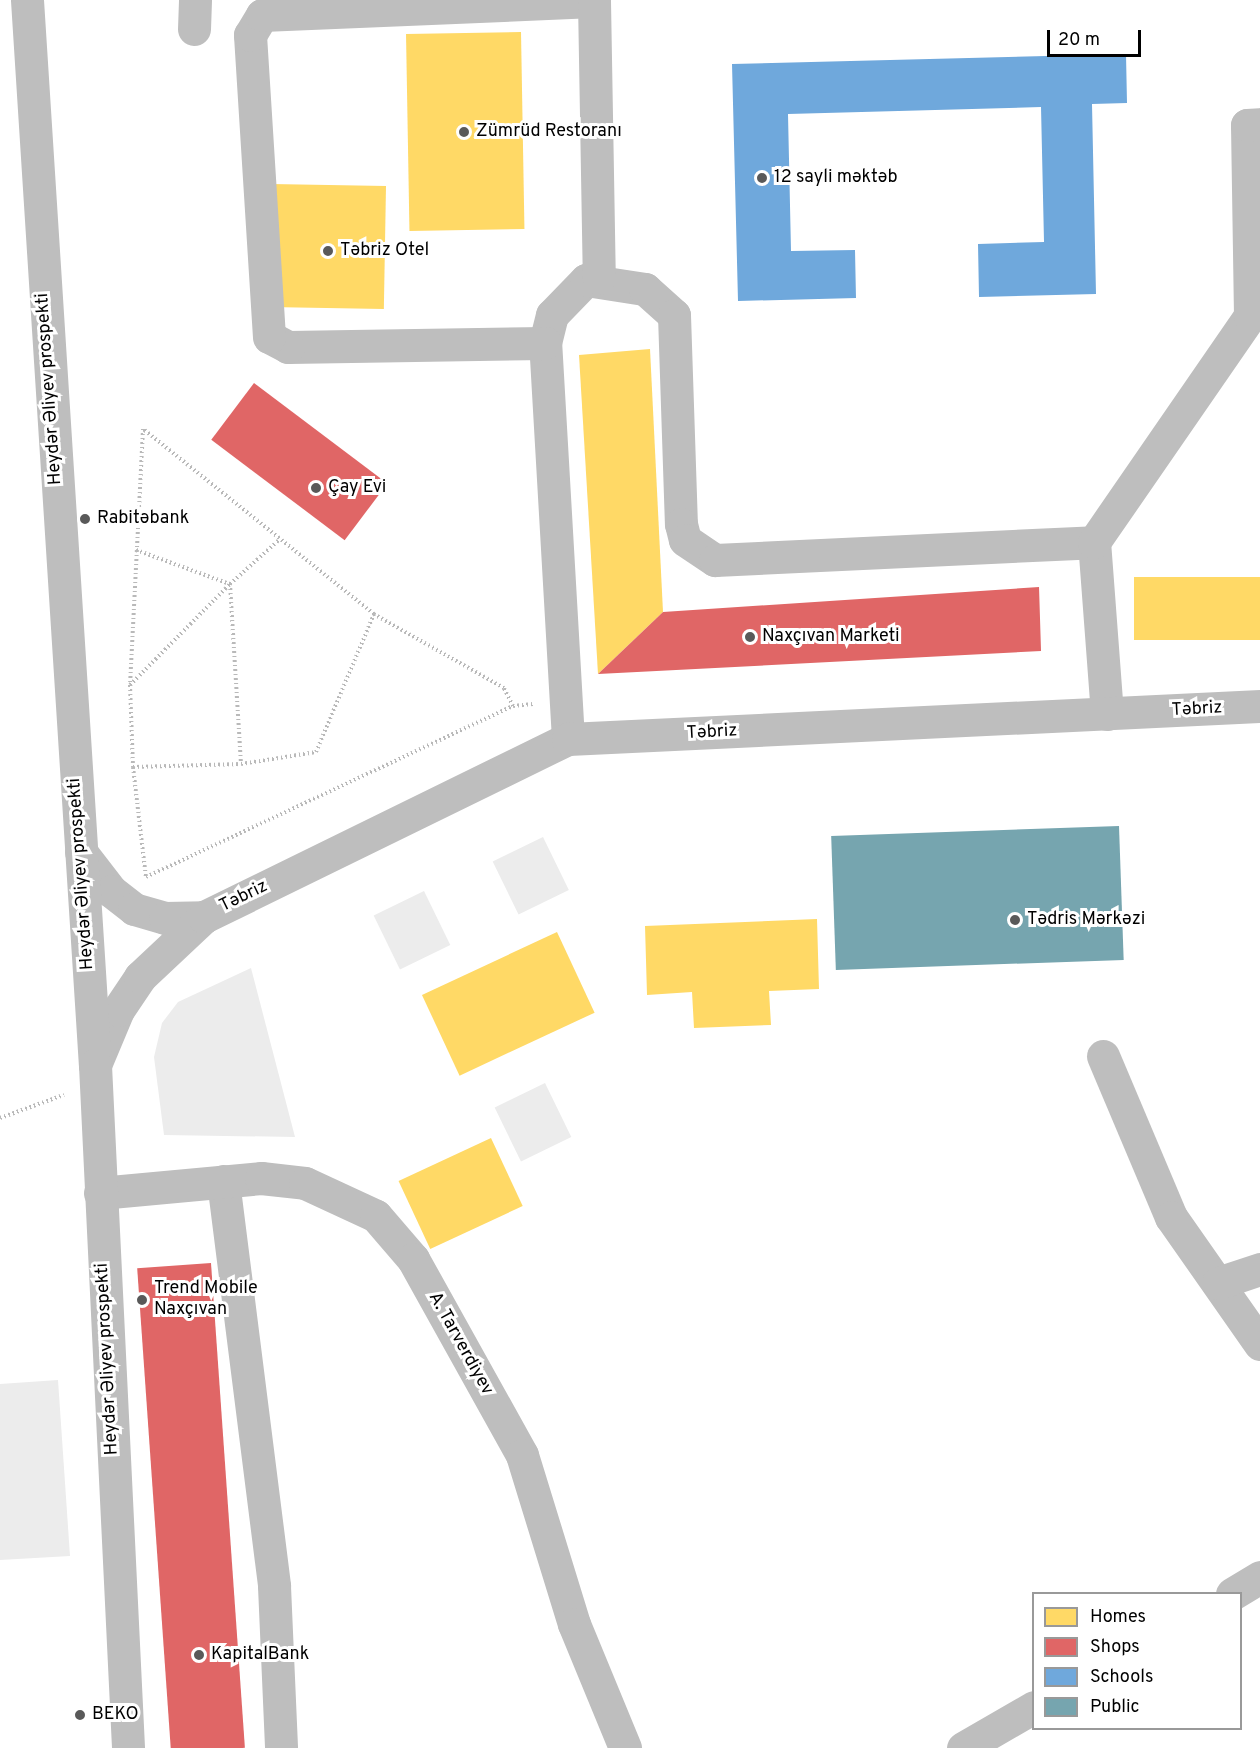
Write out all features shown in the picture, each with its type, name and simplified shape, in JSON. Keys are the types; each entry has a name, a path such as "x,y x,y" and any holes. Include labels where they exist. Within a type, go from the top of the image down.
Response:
{"main road":[{"name":"Heydər Əliyev prospekti","path":"27,0 96,1074 128,1748"},
{"path":"546,343 288,347 269,337 250,35 262,15 593,0 600,278"},
{"path":"1107,714 1094,542 1250,316 1247,125 1260,124"},
{"path":"568,740 546,343 552,315 565,297 586,280 600,278 645,289 674,315 681,524 685,540 715,560 1094,542"},
{"name":"Təbriz","path":"204,917 568,740 1260,706"},
{"path":"81,852 111,891 134,909 165,918 204,917"},
{"path":"96,1074 117,1010 140,977 204,917"},
{"path":"1103,1056 1171,1217 1260,1344"},
{"name":"A. Tarverdiyev","path":"100,1193 261,1178 305,1183 376,1216 412,1259 522,1455 574,1624 625,1748"},
{"path":"223,1181 274,1586 281,1748"},
{"path":"1218,1283 1260,1269"},
{"path":"1234,1592 1260,1577"},
{"path":"963,1748 1032,1708"}],"path":[{"path":"143,429 374,614 504,688 513,706 146,877 133,767 130,685 136,550 143,429"},
{"path":"130,685 230,584 280,539"},
{"path":"136,550 230,584"},
{"path":"230,584 241,764"},
{"path":"133,767 241,764 316,752 374,614"},
{"path":"0,1118 96,1074"}],"shaded area":[{"path":"543,837 569,890 519,915 493,862"},
{"path":"424,891 450,945 400,969 374,916"},
{"path":"251,968 295,1137 164,1135 154,1057 162,1023 178,1002"},
{"path":"545,1083 571,1137 521,1161 495,1108"},
{"path":"58,1380 70,1556 0,1560 0,1384"}],"building: Homes":[{"name":"Zümrüd Restoranı","path":"521,32 524,229 409,231 406,34"},
{"name":"Təbriz Otel","path":"271,184 386,186 384,309 269,307"},
{"path":"650,349 663,612 598,674 579,355"},
{"path":"1134,577 1260,577 1260,640 1134,640"},
{"path":"817,919 819,989 769,991 771,1025 694,1028 692,992 647,995 645,926"},
{"path":"557,932 595,1013 460,1076 422,995"},
{"path":"491,1138 523,1206 430,1249 399,1181"}],"building: Shops":[{"path":"254,383 387,484 345,540 211,440"},
{"path":"1039,587 1041,651 598,674 663,612"},
{"path":"211,1263 245,1748 171,1748 137,1268"}],"building: Schools":[{"name":"12 sayli məktəb","path":"1126,54 1127,103 1092,104 1096,294 979,297 978,244 1044,242 1041,107 788,114 791,251 855,250 856,298 738,301 732,64"}],"building: Public":[{"path":"1119,826 1124,960 836,970 831,836"}],"place":[{"name":"Zümrüd Restoranı","path":"464,132"},
{"name":"12 sayli məktəb","path":"762,178"},
{"name":"Təbriz Otel","path":"328,251"},
{"name":"Çay Evi","path":"316,488"},
{"name":"Rabitəbank","path":"85,519"},
{"name":"Naxçıvan Marketi","path":"750,637"},
{"name":"Tədris Mərkəzi","path":"1015,920"},
{"name":"Trend Mobile Naxçıvan","path":"142,1300"},
{"name":"KapitalBank","path":"199,1655"},
{"name":"BEKO","path":"80,1715"}]}
